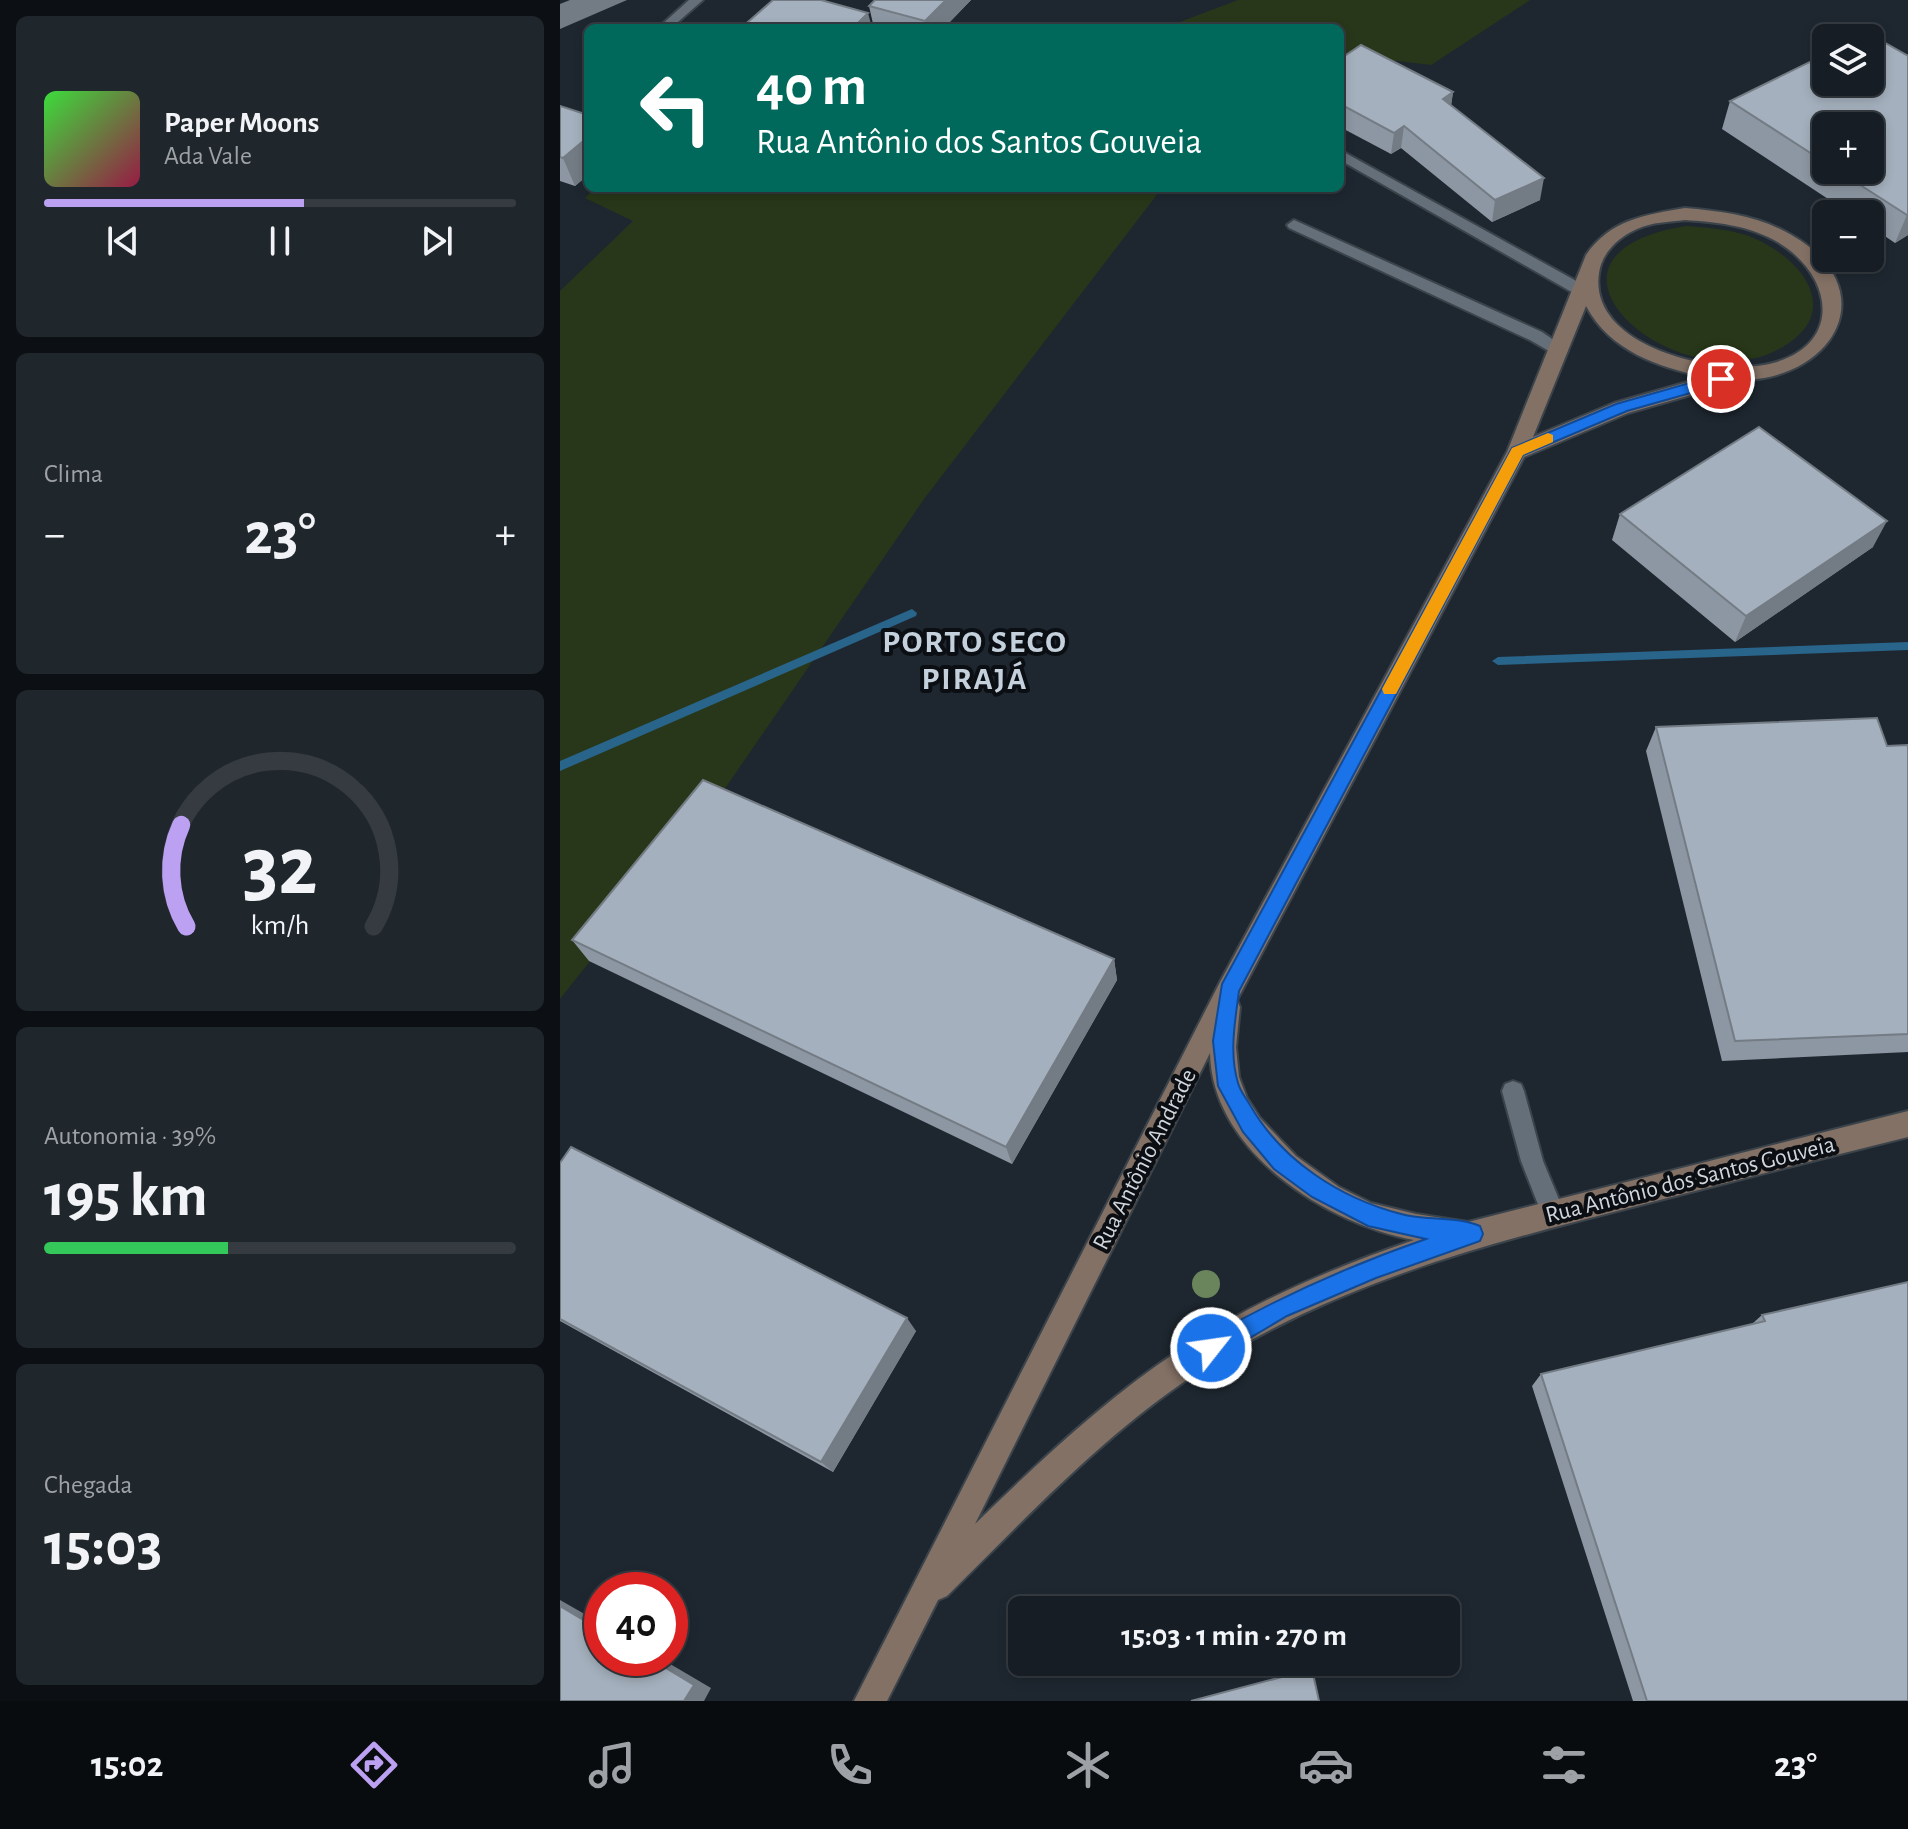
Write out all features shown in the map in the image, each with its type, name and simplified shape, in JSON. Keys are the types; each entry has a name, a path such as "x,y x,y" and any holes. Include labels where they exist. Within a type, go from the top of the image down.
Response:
{"street":[{"path":"1517,452 1621,408 1743,373 1783,366 1814,349 1831,326 1834,299 1823,272 1799,248 1765,229 1726,217 1685,214 1647,219 1616,233 1595,253 1584,284 1593,305 1609,327 1632,346 1664,361 1699,371 1743,373"},
{"name":"Rua Antônio Andrade","path":"870,1701 1229,990 1517,452 1584,284"},
{"name":"Rua Antônio dos Santos Gouveia","path":"1229,990 1223,1041 1228,1086 1251,1126 1281,1162 1320,1190 1368,1215 1414,1228 1473,1234"},
{"name":"Rua Antônio dos Santos Gouveia","path":"920,1601 1088,1440 1189,1361 1279,1309 1374,1268 1473,1234 1908,1124"}],"lane":[{"path":"668,24 697,0"},
{"path":"1344,156 1584,284"},
{"path":"1294,225 1536,336 1560,350"},
{"path":"1513,1091 1532,1161 1553,1214"}],"green space":[{"path":"1238,0 1530,0 1431,65 1344,54 1344,24 1175,24"},
{"path":"591,192 1159,192 924,499 715,803 560,999 560,291 633,221 585,198"},
{"path":"1686,226 1749,236 1793,264 1805,278 1812,294 1813,309 1807,325 1794,339 1773,352 1733,361 1691,356 1654,340 1624,318 1608,291 1610,265 1634,242"}],"building":[{"path":"773,0 821,0 868,13 857,24 746,24"},
{"path":"875,0 946,0 925,21 869,6"},
{"path":"1884,42 1908,56 1908,214 1859,184 1884,184 1884,112 1812,112 1812,154 1730,101 1812,61 1812,96 1884,96"},
{"path":"1361,45 1453,92 1443,99 1544,178 1495,200 1404,126 1394,133 1344,106 1344,56"},
{"path":"560,106 584,114 584,140 563,158 560,157"},
{"path":"1759,427 1887,521 1746,616 1620,514"},
{"path":"1877,718 1887,746 1908,745 1908,1034 1735,1041 1656,727"},
{"path":"703,780 1114,959 1006,1147 572,940"},
{"path":"571,1147 907,1318 821,1462 560,1319 560,1163"},
{"path":"1908,1282 1908,1701 1647,1701 1541,1374 1765,1321 1762,1315"},
{"path":"560,1606 584,1620 584,1676 679,1676 694,1685 684,1701 560,1701"},
{"path":"1286,1676 1314,1676 1319,1701 1191,1701"}],"waterway":[{"path":"560,766 912,613"},
{"path":"1498,661 1908,646"}],"slow traffic":[{"path":"1390,689 1517,452 1548,438"}],"district":[{"name":"PORTO SECO PIRAJÁ","path":"975,660"}],"route":[{"path":"1211,1348 1279,1309 1374,1268 1473,1234 1414,1228 1368,1215 1320,1190 1281,1162 1251,1126 1228,1086 1223,1041 1229,990 1517,452 1621,408 1721,379"}]}
